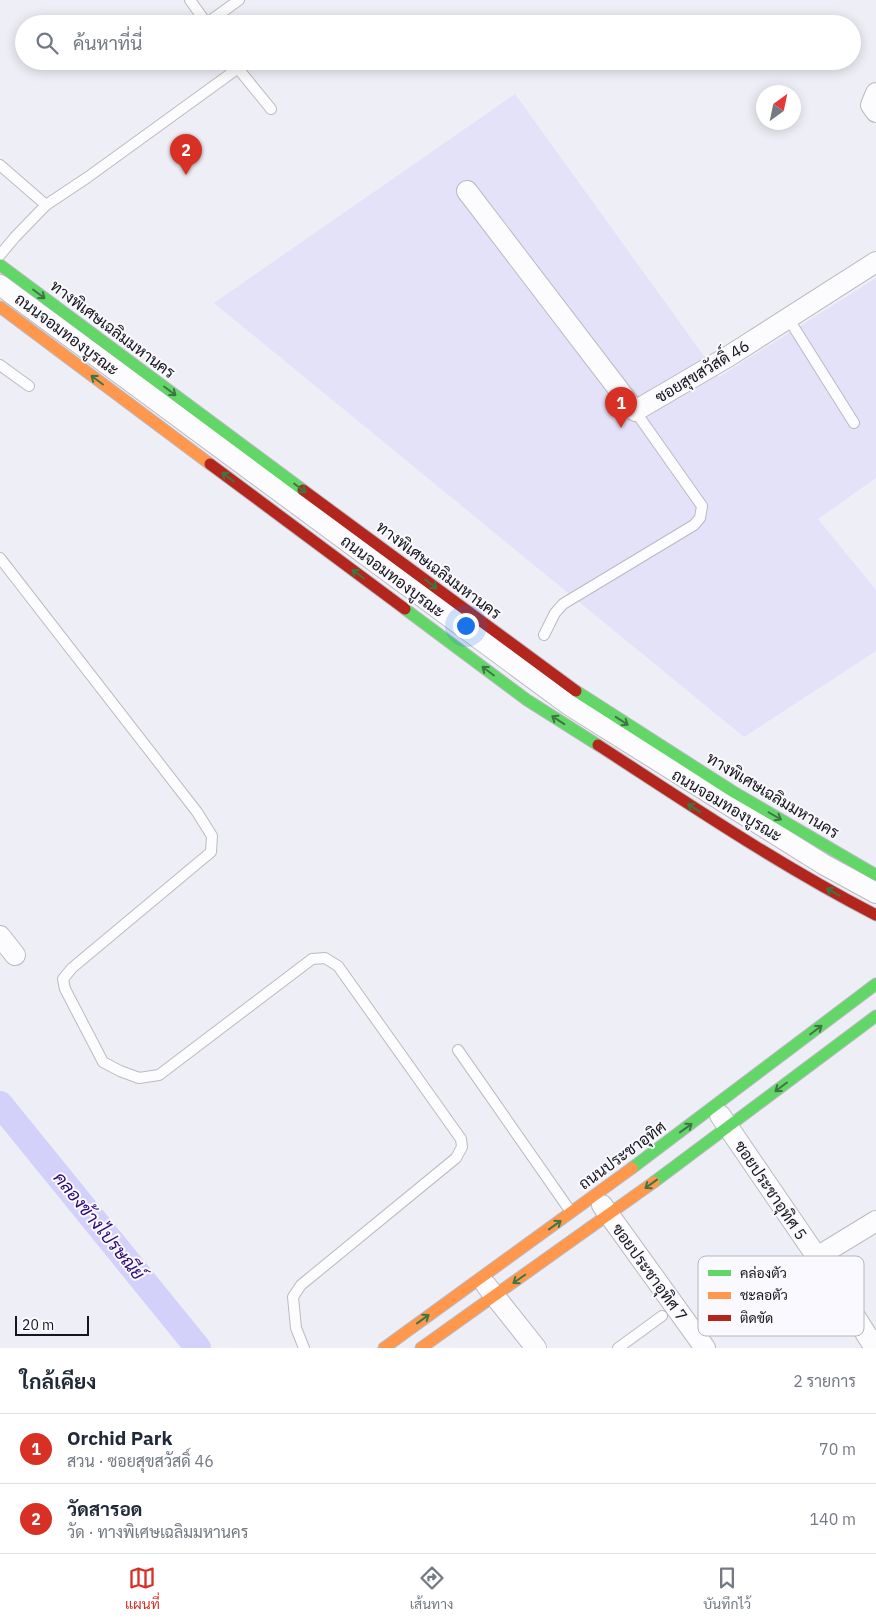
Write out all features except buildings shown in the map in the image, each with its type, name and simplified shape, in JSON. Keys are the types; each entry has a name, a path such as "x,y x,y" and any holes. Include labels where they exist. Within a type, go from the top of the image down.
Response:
{"main road":[{"name":"ทางพิเศษเฉลิมมหานคร","path":"0,265 566,685 732,791 876,875"},
{"path":"0,307 527,700 721,825 876,915"},
{"name":"ถนนประชาอุทิศ","path":"421,1348 495,1295 579,1222 595,1195 876,984"},
{"name":"ถนนประชาอุทิศ","path":"384,1348 481,1278 579,1222 609,1215 876,1016"}],"street":[{"path":"876,93 871,104 876,112"},
{"name":"ซอยสุขสวัสดิ์ 46","path":"467,191 636,411 729,356 876,262"},
{"name":"ถนนจอมทองบูรณะ","path":"0,284 569,706 823,864 876,894"},
{"path":"0,936 15,955"},
{"name":"ซอยประชาอุทิศ 5","path":"714,1107 816,1256"},
{"name":"ซอยประชาอุทิศ 7","path":"595,1195 705,1348"},
{"path":"820,1256 876,1221"},
{"path":"481,1278 536,1348"},
{"name":"ซอยประชาอุทิศ 5","path":"864,1331 875,1348"}],"lane":[{"path":"190,0 201,15"},
{"path":"219,15 239,0"},
{"path":"0,255 46,205 88,177 228,70"},
{"path":"239,70 270,109"},
{"path":"0,165 46,205"},
{"path":"788,318 854,423"},
{"path":"0,365 28,386"},
{"path":"544,635 554,613 563,604 694,525 700,518 702,506 636,411"},
{"path":"0,558 198,812 212,836 211,852 72,968 63,979 65,989 103,1062 139,1078 159,1075 312,959 325,958 338,966 461,1139 462,1147 456,1158 301,1285 293,1297 296,1328 304,1348"},
{"path":"458,1050 579,1222"},
{"path":"618,1348 662,1316"}],"shaded area":[{"path":"515,94 719,377 876,278 876,478 818,519 876,590 876,651 744,737 214,303"}],"waterway":[{"name":"คลองข้างไปรษณีย์","path":"0,1104 198,1348"}],"traffic: fast":[{"path":"0,265 303,490"},
{"path":"405,609 527,700 598,745"},
{"path":"576,691 732,791 876,875"},
{"path":"632,1168 876,984"},
{"path":"654,1182 876,1016"}],"traffic: slow":[{"path":"0,307 210,464"},
{"path":"384,1348 632,1168"},
{"path":"421,1348 654,1182"}],"traffic: jam":[{"path":"210,464 405,609"},
{"path":"303,490 576,691"},
{"path":"598,745 769,855 876,915"}],"place":[{"name":"วัดสารอด","path":"186,175"},
{"name":"Orchid Park","path":"621,428"}]}
